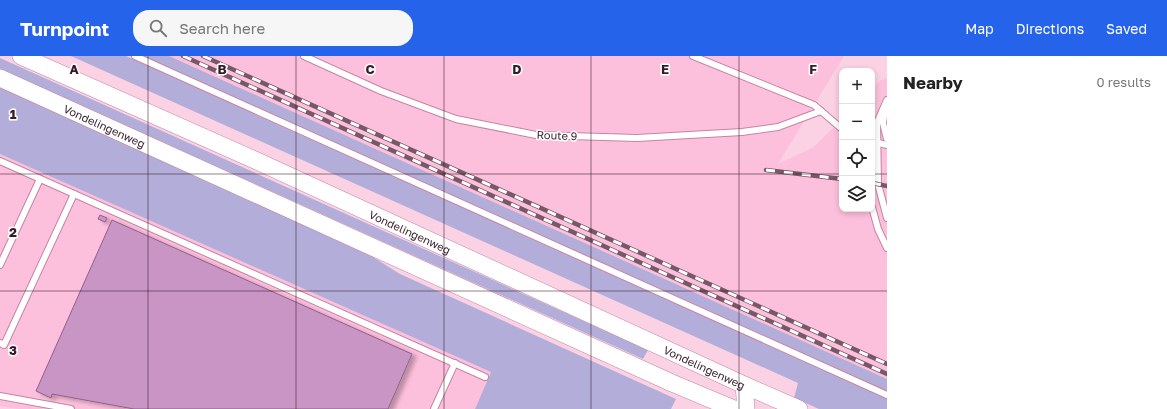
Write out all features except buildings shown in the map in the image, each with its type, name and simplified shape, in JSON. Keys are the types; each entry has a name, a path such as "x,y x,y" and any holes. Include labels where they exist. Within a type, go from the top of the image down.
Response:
{"main road":[{"name":"Vondelingenweg","path":"22,56 257,161 799,409"},
{"name":"Vondelingenweg","path":"0,78 726,407"},
{"path":"726,407 744,385"},
{"path":"744,385 746,409"}],"lane":[{"path":"135,56 887,395"},
{"name":"Route 9","path":"304,56 381,91 456,119 536,135 638,138 742,132 778,127 820,111"},
{"path":"693,56 814,105 839,127"},
{"path":"874,140 877,123 887,101"},
{"path":"887,101 883,123 887,139"},
{"path":"875,141 887,145"},
{"path":"875,147 878,184 887,218"},
{"path":"0,161 485,377"},
{"path":"0,264 40,179"},
{"path":"0,343 4,345 74,194"},
{"path":"873,212 878,229 887,248"},
{"path":"434,409 455,363"},
{"path":"0,396 72,409"}],"shaded area":[{"path":"71,56 126,56 887,399 887,409 819,409 794,398 798,383"},
{"path":"143,56 169,56 887,379 887,391"},
{"path":"150,56 844,56 778,164 814,147 839,122 839,212 875,212 875,86 881,80 887,78 887,389"},
{"path":"0,58 648,350 643,359 0,69"},
{"path":"0,87 365,252 400,274 676,399 671,409 475,409 491,372 0,154"},
{"path":"0,154 491,372 475,409 18,409 0,406"}],"railway":[{"path":"183,56 887,374"},
{"path":"203,56 887,364"},
{"path":"766,170 839,179"},
{"path":"875,184 887,186"}]}
